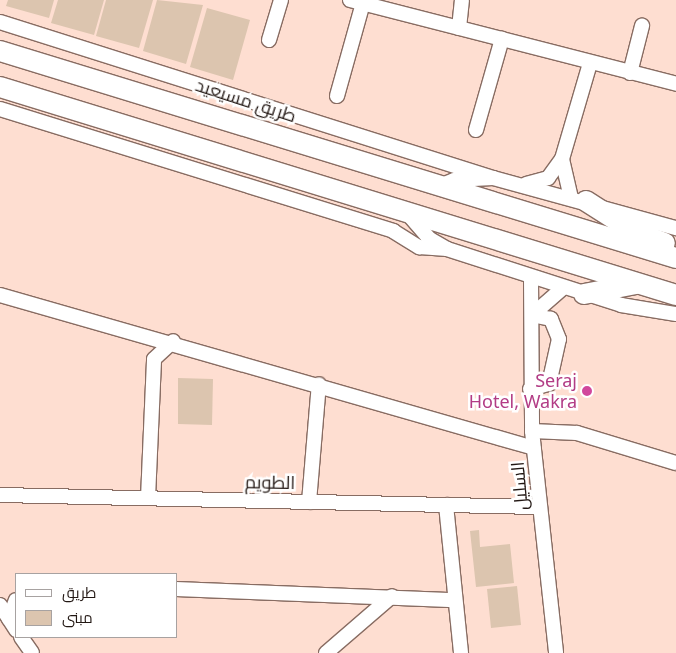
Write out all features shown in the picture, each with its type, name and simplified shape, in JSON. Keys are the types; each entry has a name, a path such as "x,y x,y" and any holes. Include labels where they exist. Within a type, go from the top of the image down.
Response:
{"highway":[{"name":"طريق مسيعيد","path":"0,51 435,188 676,258"},
{"path":"0,87 676,295"},
{"path":"579,199 633,231 676,248"},
{"path":"584,294 641,284"}],"street":[{"path":"269,40 281,0"},
{"path":"459,28 462,0"},
{"path":"337,96 356,2 676,84"},
{"name":"طريق مسيعيد","path":"0,22 493,178 525,184 676,228"},
{"path":"633,73 645,27"},
{"path":"476,130 502,39"},
{"path":"525,184 548,178 562,159 590,63"},
{"path":"0,109 393,231 419,247 447,249"},
{"path":"562,159 579,199"},
{"name":"طريق مسيعيد","path":"435,188 454,180 493,178"},
{"path":"407,213 430,239 447,249 584,294 676,314"},
{"name":"السليل","path":"531,278 530,389 532,431 556,653"},
{"path":"532,315 563,288"},
{"path":"0,295 173,341 534,448"},
{"path":"530,389 550,384 559,339 551,319 532,315"},
{"path":"148,498 154,359 173,341"},
{"path":"309,502 319,384"},
{"path":"532,431 577,433 676,463"},
{"name":"الطويم","path":"0,495 539,508"},
{"path":"446,505 461,653"},
{"path":"178,589 392,596 455,600"},
{"path":"326,653 392,596"},
{"path":"0,605 13,625"},
{"path":"13,625 15,608"},
{"path":"22,638 32,653"}],"building":[{"path":"8,0 54,0 49,18 6,6"},
{"path":"58,0 104,0 94,35 51,23"},
{"path":"106,0 153,0 139,48 96,36"},
{"path":"157,0 203,5 186,64 143,51"},
{"path":"207,8 250,20 233,80 190,67"},
{"path":"178,378 213,379 212,425 178,424"},
{"path":"479,530 480,547 510,544 514,583 476,587 470,531"},
{"path":"517,586 521,625 491,628 487,589"}],"place":[{"name":"Seraj Hotel, Wakra","path":"587,391"}]}
